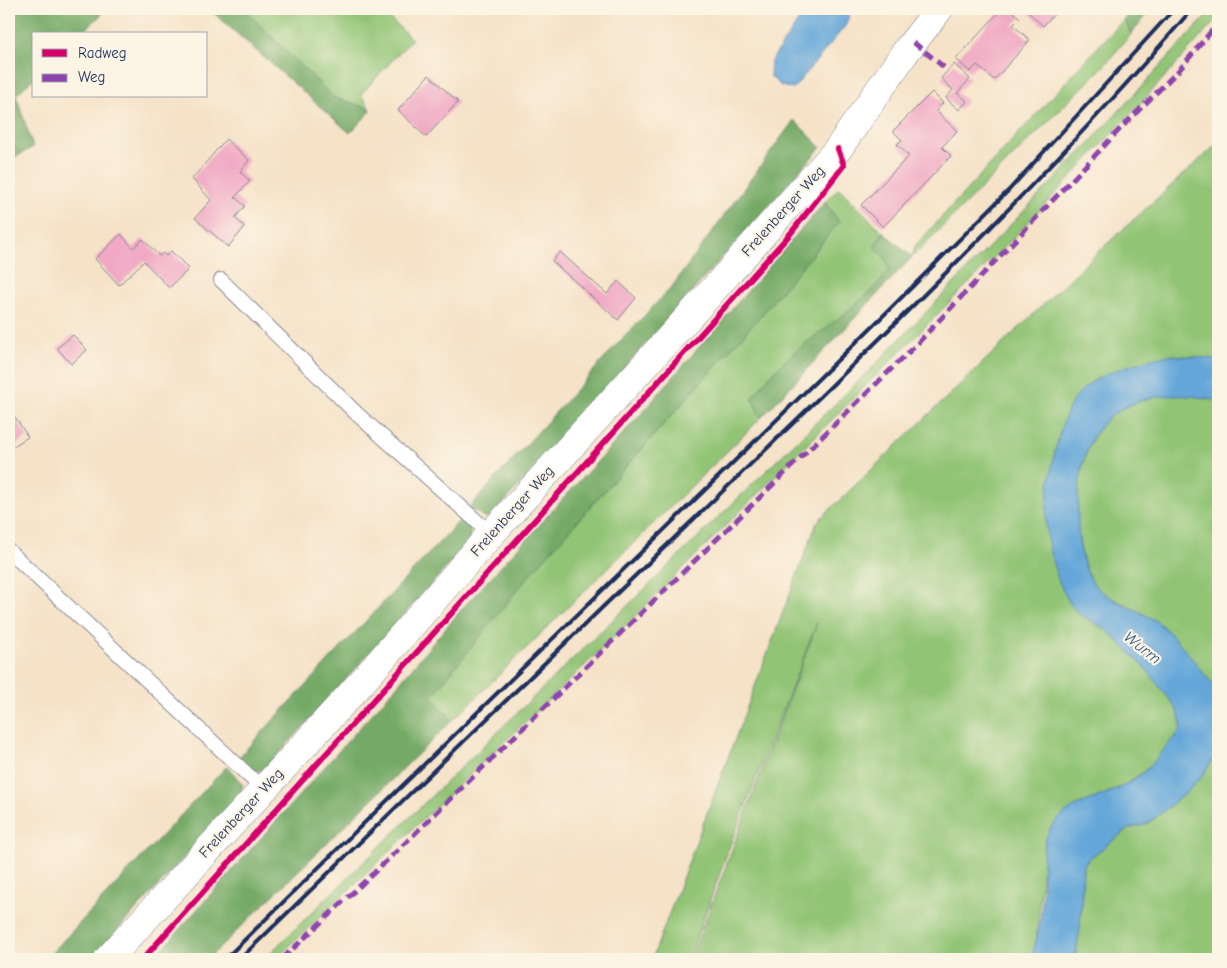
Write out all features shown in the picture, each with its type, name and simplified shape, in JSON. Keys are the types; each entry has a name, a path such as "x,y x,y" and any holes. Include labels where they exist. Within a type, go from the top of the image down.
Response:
{"main road":[{"name":"Frelenberger Weg","path":"108,959 360,684 491,534 700,305 838,149 904,54 939,9"}],"lane":[{"path":"221,280 358,414 491,534"},
{"path":"9,551 264,790"}],"green space":[{"path":"9,9 107,9 83,32 32,32 32,80 16,95 33,147 9,161"},
{"path":"209,9 243,9 333,97 370,109 371,111 350,133"},
{"path":"242,9 387,9 383,12 412,39 361,94 370,109 333,97"},
{"path":"1132,9 1152,9 1131,34 1124,19"},
{"path":"1213,9 1218,9 1217,19 1142,102 1002,250 602,649 276,959 264,959 869,371 1083,150"},
{"path":"1124,19 1131,34 1102,68 912,257 915,246"},
{"path":"794,120 821,147 492,516 486,518 469,508 623,338 671,288"},
{"path":"1218,143 1218,359 1169,355 1130,366 1096,380 1080,392 1066,414 1046,525 1058,575 1090,622 1104,628 1139,661 1165,691 1178,712 1182,725 1179,733 1150,767 1125,785 1075,807 1045,841 1036,946 1030,959 691,959 817,623 727,853 689,959 652,959 817,522 1097,253"},
{"path":"839,188 883,232 912,257 761,418 452,721 431,696 532,572 763,313 839,222 825,202"},
{"path":"825,202 839,222 763,313 532,572 432,696 452,721 208,959 153,959 396,687 459,612 642,413"},
{"path":"883,232 912,257 761,418 752,399 766,380 800,348 856,304 889,271 885,258 874,247"},
{"path":"1167,395 1190,395 1218,401 1218,690 1159,626 1097,588 1085,565 1080,544 1077,520 1081,472 1088,449 1098,430 1117,411 1131,404"},
{"path":"462,518 469,522 471,530 468,540 461,551 268,766 261,771 252,770 239,757"},
{"path":"1218,750 1218,959 1075,959 1080,928 1083,867 1087,860 1128,829 1147,824 1187,792 1204,774"},
{"path":"227,766 243,785 239,798 91,959 46,959"}],"water":[{"path":"803,9 851,9 846,25 793,89 781,86 770,76 771,61 801,17"},
{"name":"Wurm","path":"1169,355 1218,359 1218,401 1182,396 1163,396 1145,399 1128,405 1113,414 1100,427 1090,443 1084,458 1081,474 1078,516 1080,546 1088,575 1093,583 1104,594 1160,624 1178,642 1218,690 1218,750 1204,774 1187,792 1147,824 1128,829 1087,860 1083,867 1080,928 1075,959 1030,959 1040,921 1044,848 1050,829 1057,820 1075,807 1117,789 1140,775 1178,734 1180,729 1181,723 1176,709 1149,672 1106,630 1081,615 1072,607 1056,573 1048,543 1046,524 1048,493 1054,455 1071,404 1079,393 1098,378 1109,373"}],"building":[{"path":"1002,9 1010,9 1020,18 1013,25 1030,40 994,80 977,65 970,72 956,59"},
{"path":"1025,9 1053,9 1056,12 1043,26"},
{"path":"954,64 970,79 957,93 967,101 959,110 946,98 953,90 941,78"},
{"path":"429,75 458,102 426,137 398,110"},
{"path":"932,92 943,103 936,111 957,131 942,147 951,156 883,227 861,205 909,156 897,144 902,140 893,131"},
{"path":"226,139 249,160 240,172 250,181 235,197 245,206 235,218 245,227 228,247 195,218 211,200 192,179"},
{"path":"121,234 133,248 143,239 159,256 163,253 166,256 171,251 189,269 169,288 144,261 119,285 95,259"},
{"path":"560,252 607,294 618,281 636,298 618,320 552,261"},
{"path":"73,335 87,350 71,364 57,348"},
{"path":"9,408 28,437 9,449"}],"railway":[{"path":"225,959 888,311 1009,190 1174,9"},
{"path":"240,959 936,283 1067,148 1192,9"}],"marked path":[{"path":"282,959 398,850 913,348 1120,129 1180,69 1218,23"},
{"path":"913,42 945,68"}],"cycle path":[{"path":"143,959 791,233 844,165 838,149"}]}
